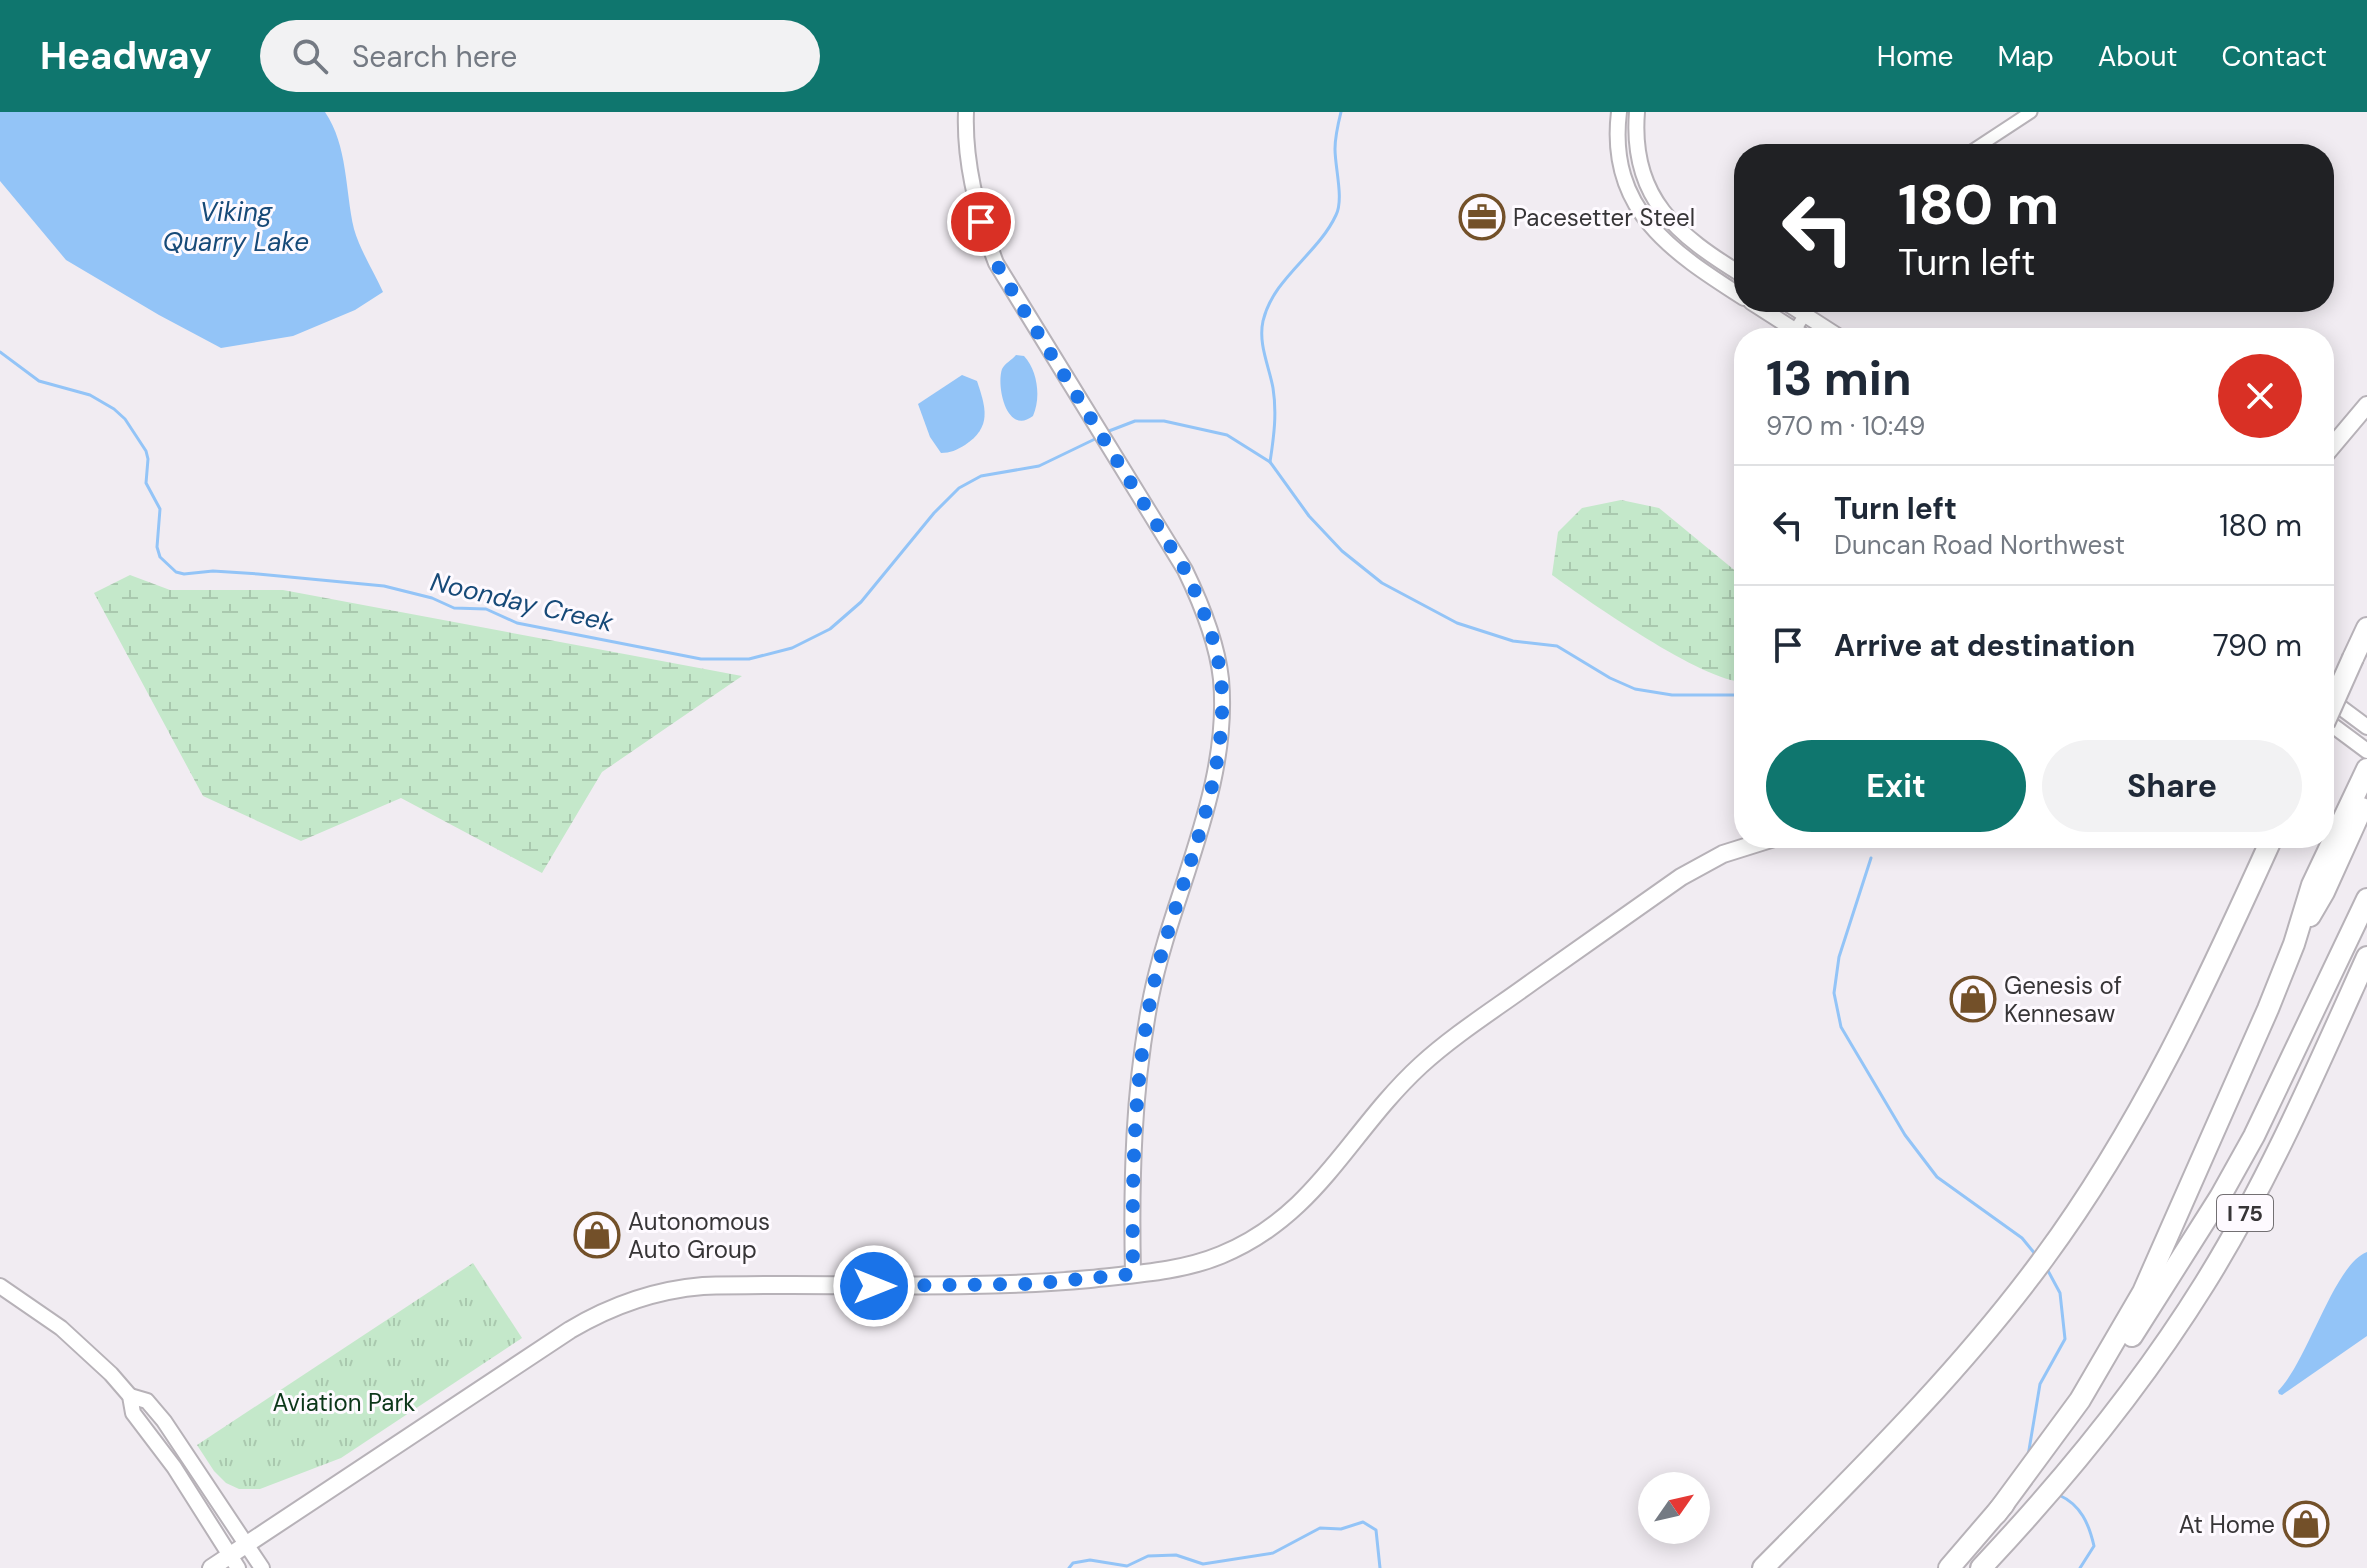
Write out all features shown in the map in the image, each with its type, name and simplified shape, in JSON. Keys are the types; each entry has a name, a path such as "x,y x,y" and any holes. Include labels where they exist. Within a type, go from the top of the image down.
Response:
{"highway":[{"path":"2334,699 2367,628"},
{"path":"2334,834 2367,769"},
{"path":"2294,944 2324,892 2367,797"},
{"path":"1763,1568 1904,1424 2012,1300 2073,1218 2173,1051 2267,848"},
{"path":"2082,1404 2143,1292 2294,944 2312,885 2328,848"},
{"path":"1949,1568 1996,1514 2082,1404 2196,1235 2254,1136 2367,899"},
{"name":"I 75","path":"1981,1568 2087,1448 2150,1366 2206,1282 2285,1136 2367,957"}],"main road":[{"path":"2334,444 2367,405"},
{"path":"211,1568 234,1562 247,1545 570,1330 620,1304 645,1296 703,1286 1016,1284 1178,1268 1219,1256 1272,1227 1308,1197 1392,1095 1440,1048 1681,877 1723,854 1742,848"}],"street":[{"path":"966,112 970,170 981,222 996,263 1185,570 1201,602 1221,675 1222,704 1206,807 1162,953 1141,1055 1133,1135 1133,1274"},
{"path":"1619,112 1619,150 1623,169 1644,219 1679,255 1734,291"},
{"path":"1637,112 1637,147 1645,181 1653,198 1684,236 1734,269"},
{"path":"1982,144 2031,112"},
{"path":"1767,312 1792,328"},
{"path":"1813,312 1830,328"},
{"path":"2334,702 2367,727"},
{"path":"2334,728 2367,751"},
{"path":"0,1286 61,1328 130,1396 133,1413 174,1467 234,1562"},
{"path":"130,1396 147,1401 164,1421 262,1568"}],"green space":[{"path":"1621,500 1659,508 1734,570 1734,680 1702,669 1675,655 1552,575 1558,532 1582,508"},
{"path":"130,575 170,590 283,590 742,676 602,772 542,873 401,798 301,841 203,796 94,593"},
{"name":"Aviation Park","path":"473,1263 522,1338 341,1458 260,1489 239,1489 226,1483 214,1471 197,1445"}],"water":[{"name":"Viking Quarry Lake","path":"0,112 325,112 342,154 354,229 383,292 355,310 293,336 221,348 66,260 0,181"},
{"path":"1016,355 1024,356 1029,362 1037,385 1033,416 1024,420 1016,420 1010,415 1002,397 1002,369"},
{"path":"962,375 977,381 983,400 983,424 965,445 941,453 930,437 918,404"},
{"path":"2367,1252 2367,1336 2282,1395 2279,1394 2343,1275 2355,1260"}],"waterway":[{"path":"1270,462 1275,406 1263,347 1263,321 1276,292 1336,215 1339,192 1335,144 1341,112"},
{"name":"Noonday Creek","path":"0,352 39,381 90,395 125,419 146,451 146,483 160,509 157,547 160,557 176,572 258,574 384,586 432,598 454,608 486,609 517,623 701,659 749,659 792,648 830,629 861,602 934,513 959,488 981,476 1039,466 1095,439"},
{"name":"Noonday Creek","path":"1109,431 1135,421 1164,421 1227,435 1270,462 1309,516 1342,551 1382,583 1457,623 1513,641 1557,646 1610,678 1635,689 1672,695 1734,695"},
{"name":"Noonday Creek","path":"1871,858 1839,957 1834,993 1841,1027 1905,1135 1937,1177 2022,1238 2036,1255"},
{"name":"Noonday Creek","path":"2028,1456 2040,1384 2065,1339 2060,1293 2046,1267"},
{"name":"Noonday Creek","path":"2059,1495 2078,1510 2092,1538 2094,1546 2080,1568"},
{"path":"1069,1568 1073,1563 1090,1560 1127,1566 1148,1556 1176,1555 1203,1564 1273,1553 1320,1528 1341,1529 1363,1522 1376,1530 1380,1568"}],"place":[{"name":"Pacesetter Steel","path":"1482,217"},
{"name":"Genesis of Kennesaw","path":"1973,999"},
{"name":"Autonomous Auto Group","path":"597,1235"},
{"name":"At Home","path":"2306,1524"}],"route":[{"path":"874,1286 1029,1284 1133,1274 1133,1135 1141,1055 1162,953 1206,807 1222,704 1221,675 1201,602 1185,570 1018,301 996,263 981,222"}]}
